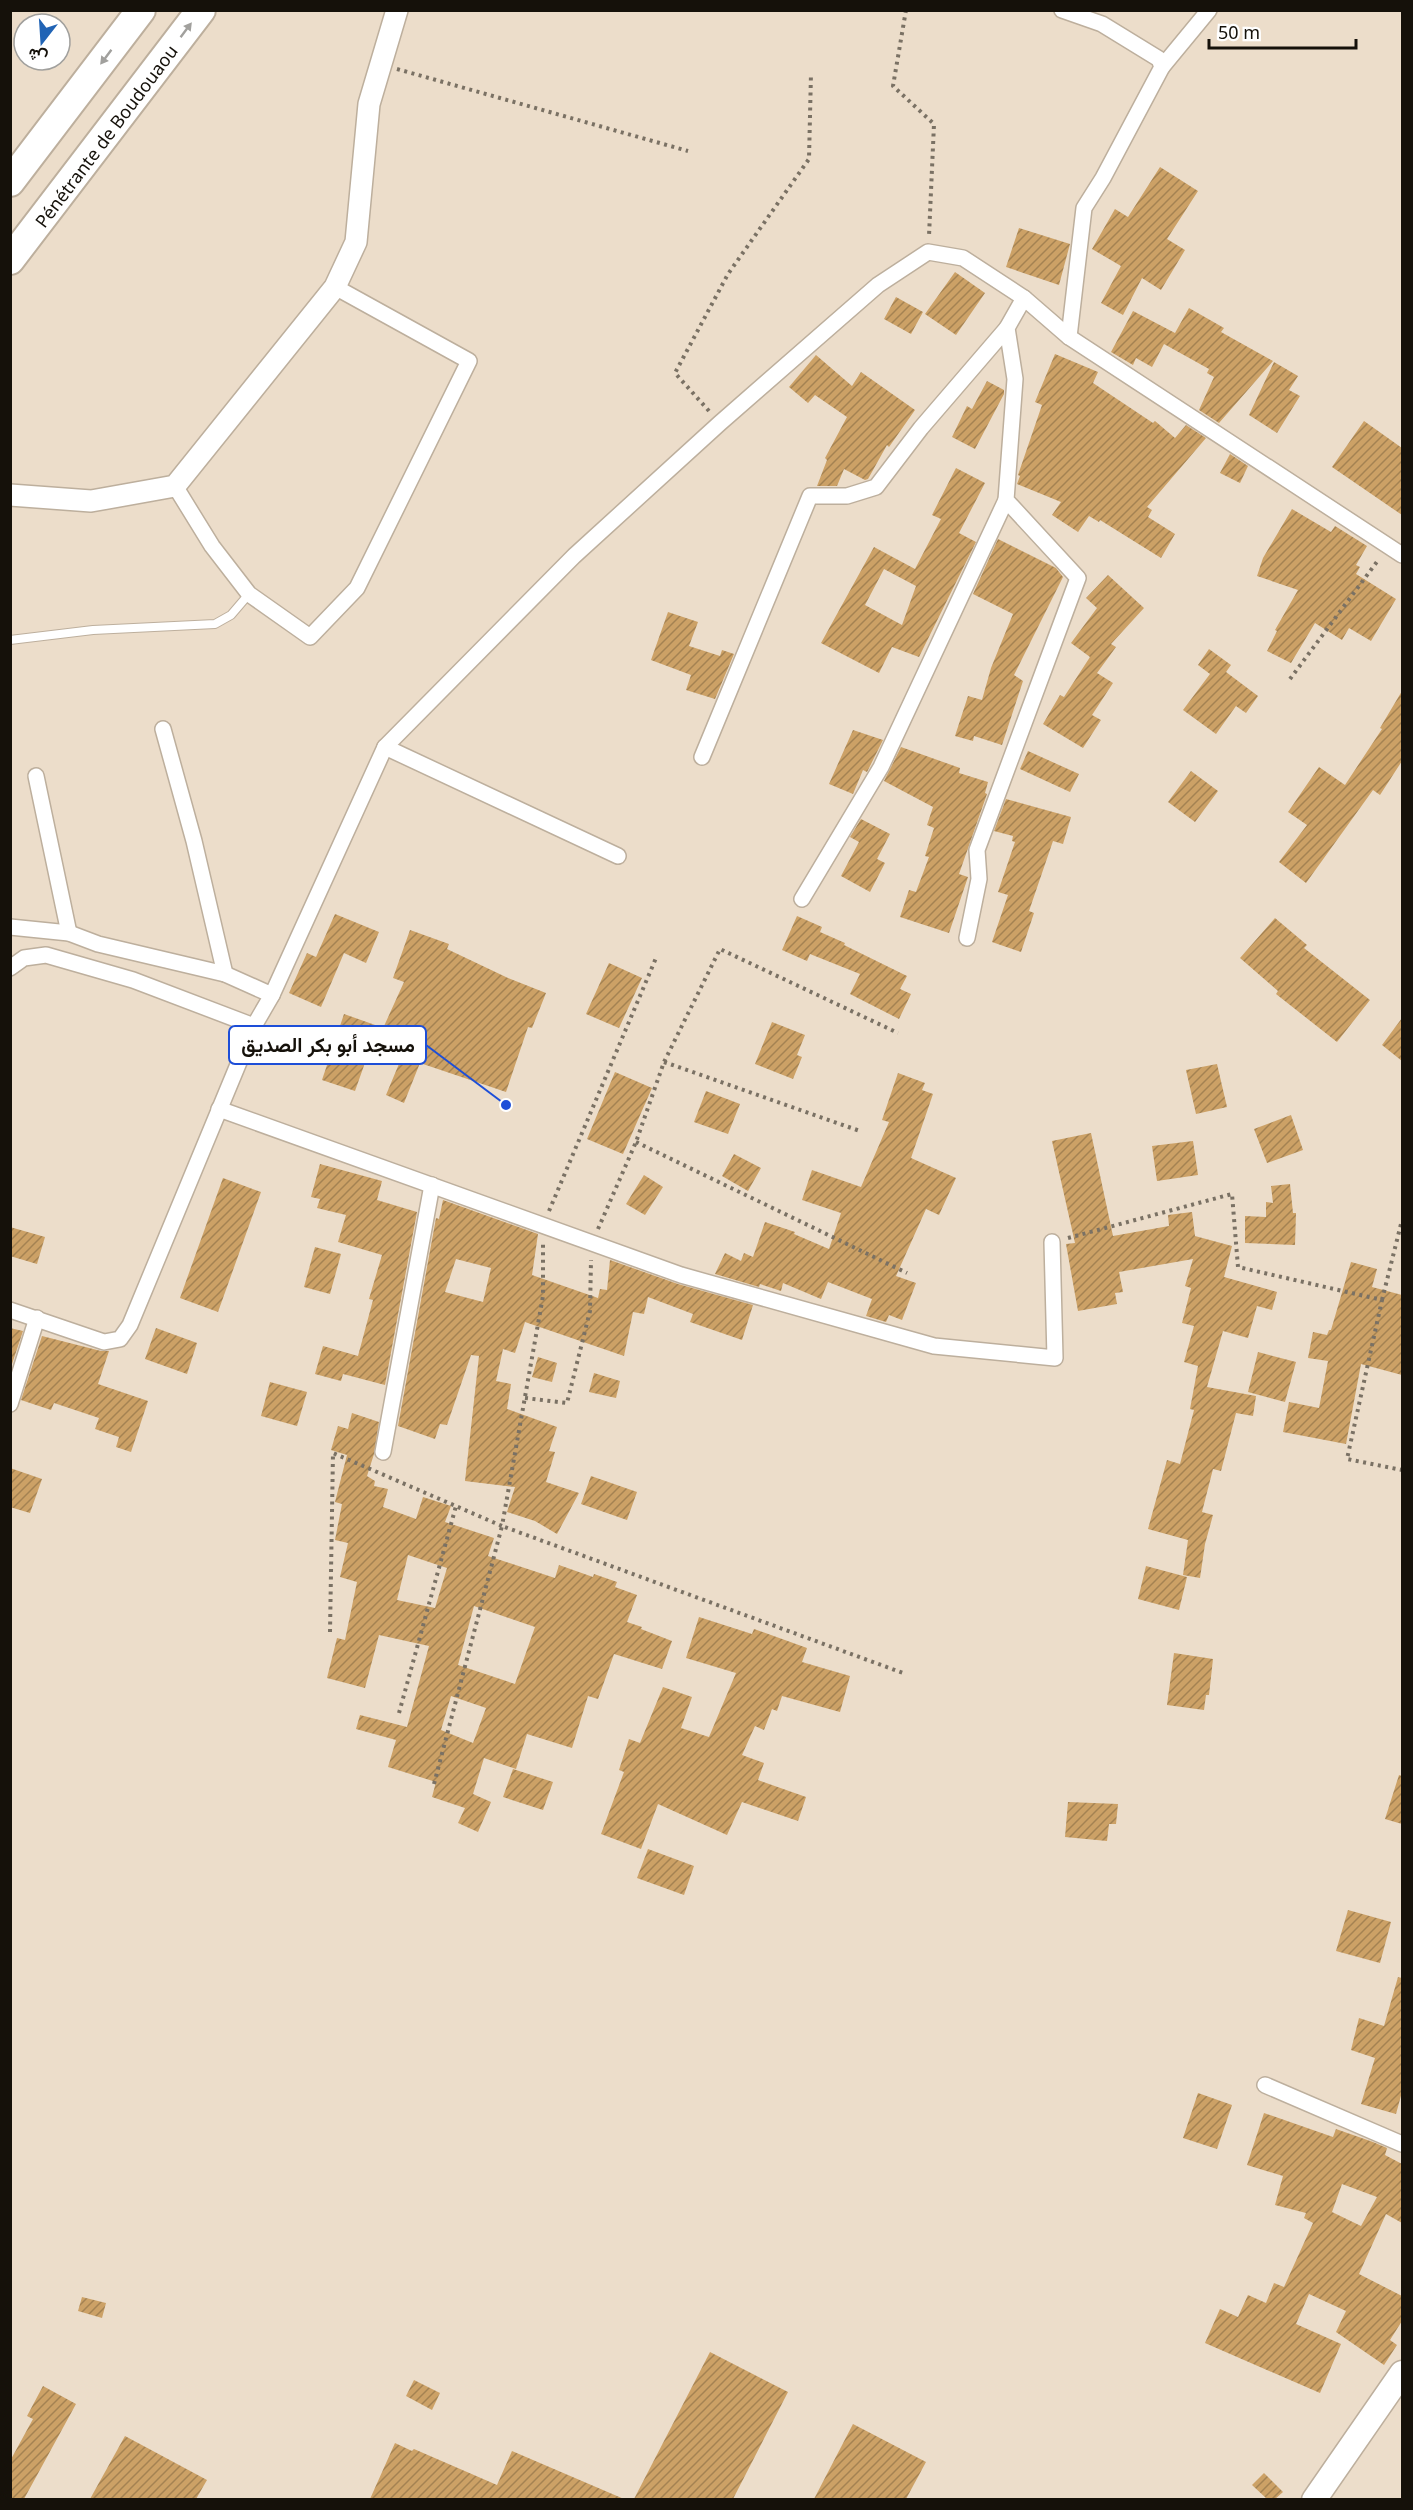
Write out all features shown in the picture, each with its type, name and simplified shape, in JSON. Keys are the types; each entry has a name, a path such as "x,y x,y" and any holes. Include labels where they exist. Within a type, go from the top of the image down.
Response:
{"highway":[{"path":"10,182 141,10"},
{"name":"Pénétrante de Boudouaou","path":"10,260 201,10"}],"main road":[{"path":"10,495 91,501 175,486 335,287 356,242 369,104 397,10"},
{"path":"1314,2499 1402,2373"}],"street":[{"path":"1062,10 1102,24 1159,59 1162,67"},
{"path":"1069,337 1084,208 1103,178 1162,67 1209,10"},
{"path":"10,1310 104,1342 120,1339 130,1325 254,1026 272,995 385,747 573,556 878,285 928,252 963,258 1024,298 1069,337 1402,555"},
{"path":"175,486 212,546 249,594 310,637 357,588 469,361 335,287"},
{"path":"702,758 810,496 847,496 876,487 921,428 1007,328 1024,298"},
{"path":"802,899 881,767 1006,500 1015,379 1007,328"},
{"path":"967,938 979,879 977,850 1078,578 1006,500"},
{"path":"164,729 194,841 225,974"},
{"path":"385,747 618,856"},
{"path":"36,776 69,933"},
{"path":"10,927 69,933 98,944 225,974 272,995"},
{"path":"10,968 24,958 46,954 133,980 254,1026"},
{"path":"219,1109 681,1275 934,1346 1055,1358 1052,1242"},
{"path":"383,1452 432,1185"},
{"path":"10,1404 37,1318"},
{"path":"1265,2085 1402,2144"}],"lane":[{"path":"10,640 93,630 215,624 231,615 249,594"}],"path":[{"path":"906,10 892,86 934,124 928,252"},
{"path":"381,64 688,151"},
{"path":"720,423 675,373 728,274 808,159 811,73"},
{"path":"1290,679 1388,546"},
{"path":"525,1398 567,1403 590,1311 592,1244 636,1142 664,1062 720,948 898,1033"},
{"path":"434,1784 502,1526 543,1296 543,1226 656,957"},
{"path":"664,1062 860,1131"},
{"path":"636,1142 907,1273"},
{"path":"1052,1242 1232,1194 1238,1267 1382,1300"},
{"path":"1402,1220 1347,1459 1402,1470"},
{"path":"330,1632 333,1454 502,1526 903,1673"},
{"path":"399,1713 456,1506"}],"building":[{"path":"1160,167 1198,191 1167,239 1185,250 1161,290 1142,278 1123,315 1101,303 1121,266 1092,249 1115,209 1128,217"},
{"path":"1019,228 1070,244 1059,285 1006,267"},
{"path":"955,272 985,293 956,335 925,314"},
{"path":"896,297 923,312 911,334 884,319"},
{"path":"1189,308 1224,328 1221,332 1273,361 1219,423 1199,410 1214,377 1207,373 1209,369 1164,344 1152,367 1136,358 1133,365 1111,352 1133,311 1175,333"},
{"path":"1055,354 1098,372 1093,383 1153,423 1155,421 1175,438 1186,425 1206,438 1147,507 1152,510 1148,517 1175,534 1161,558 1100,520 1099,522 1089,516 1078,532 1052,515 1061,502 1017,484 1042,405 1035,402"},
{"path":"816,355 852,386 861,372 915,410 889,447 887,445 868,479 865,480 844,469 837,486 817,486 827,460 825,458 847,417 815,395 808,403 789,387"},
{"path":"1274,362 1298,376 1289,390 1300,396 1277,433 1249,415"},
{"path":"987,381 1004,390 1004,394 975,449 952,437 967,406 972,409"},
{"path":"1364,421 1402,448 1402,515 1332,467"},
{"path":"1230,454 1248,466 1240,483 1220,473"},
{"path":"956,468 985,483 959,533 976,542 919,657 892,647 879,673 821,643 874,547 915,569 941,519 932,515","holes":["884,569 916,586 902,625 865,605"]},
{"path":"1292,509 1331,532 1335,526 1367,546 1356,565 1360,567 1356,574 1396,599 1371,641 1349,628 1342,640 1315,623 1291,663 1267,651 1277,631 1275,630 1298,590 1257,576 1263,558"},
{"path":"998,539 1056,568 1063,577 1014,675 1023,681 1002,745 974,736 973,741 955,736 968,696 982,700 991,668 1013,614 973,594"},
{"path":"1108,575 1144,608 1111,644 1116,647 1097,673 1113,683 1092,715 1101,720 1083,748 1043,724 1060,695 1064,697 1090,657 1071,643 1097,608 1086,598"},
{"path":"668,612 698,622 689,646 720,656 722,650 734,654 715,699 686,690 691,675 651,660"},
{"path":"1209,649 1231,665 1226,672 1258,696 1246,713 1236,706 1216,734 1183,710 1210,674 1198,665"},
{"path":"1402,691 1402,761 1380,795 1373,790 1306,883 1279,862 1307,825 1288,812 1319,767 1345,785 1382,729 1380,728"},
{"path":"853,730 883,740 867,772 863,770 853,794 829,784"},
{"path":"901,747 960,768 959,773 988,782 985,793 987,794 959,874 968,877 949,933 900,917 909,890 916,892 929,857 925,856 934,828 927,825 933,807 884,781"},
{"path":"1028,751 1079,774 1070,792 1020,769"},
{"path":"1191,771 1218,791 1195,822 1168,802"},
{"path":"1006,799 1071,817 1063,844 1053,841 1029,911 1034,913 1021,952 992,942 1008,895 998,892 1015,842 1012,841 1013,836 994,831"},
{"path":"861,819 890,834 877,859 885,863 870,892 841,876 859,842 850,837"},
{"path":"335,914 379,932 366,963 344,953 321,1007 289,993 307,953 316,957"},
{"path":"797,916 822,927 820,932 907,976 900,989 911,994 899,1019 850,994 860,974 810,954 807,961 782,950"},
{"path":"1275,918 1307,945 1304,948 1370,1000 1337,1042 1276,994 1278,991 1240,958"},
{"path":"410,930 449,944 447,949 546,993 532,1028 528,1027 506,1092 420,1063 404,1103 386,1095 406,1047 380,1035 404,982 393,978"},
{"path":"609,963 642,978 619,1028 586,1014"},
{"path":"344,1014 378,1026 355,1091 322,1080"},
{"path":"1402,1018 1402,1061 1382,1045"},
{"path":"772,1022 805,1035 797,1055 802,1057 793,1079 755,1064"},
{"path":"1217,1064 1227,1107 1196,1114 1186,1070"},
{"path":"615,1072 652,1088 623,1154 587,1139"},
{"path":"898,1073 925,1083 922,1090 933,1094 911,1158 956,1178 939,1215 926,1209 896,1276 916,1283 902,1320 889,1315 886,1322 866,1316 872,1299 828,1282 821,1299 783,1283 781,1291 715,1274 725,1253 741,1261 744,1253 753,1257 765,1222 795,1232 794,1234 829,1249 841,1213 802,1200 812,1170 861,1187 889,1122 882,1120"},
{"path":"706,1091 740,1104 728,1134 694,1122"},
{"path":"1291,1115 1303,1150 1267,1163 1254,1129"},
{"path":"1091,1133 1113,1236 1169,1226 1168,1215 1192,1212 1195,1236 1232,1246 1224,1277 1277,1292 1272,1310 1257,1306 1248,1338 1223,1331 1207,1387 1256,1396 1253,1416 1236,1413 1221,1471 1213,1469 1202,1512 1213,1515 1205,1544 1200,1578 1183,1575 1188,1540 1148,1529 1167,1460 1180,1464 1194,1410 1190,1409 1198,1366 1184,1362 1194,1326 1182,1323 1191,1288 1185,1286 1193,1259 1119,1272 1123,1292 1115,1293 1117,1304 1078,1311 1066,1244 1075,1243 1052,1141"},
{"path":"1193,1141 1198,1175 1157,1181 1152,1146"},
{"path":"734,1154 761,1168 748,1191 722,1176"},
{"path":"320,1164 382,1181 377,1200 417,1212 385,1385 343,1374 341,1381 315,1374 323,1346 358,1356 373,1300 369,1299 382,1255 338,1242 346,1215 317,1208 320,1199 311,1197"},
{"path":"644,1175 663,1187 645,1215 626,1204"},
{"path":"223,1178 261,1192 218,1312 180,1298"},
{"path":"1290,1184 1293,1213 1296,1213 1295,1245 1245,1243 1245,1216 1266,1217 1266,1202 1273,1203 1271,1186"},
{"path":"443,1200 538,1234 532,1275 598,1298 600,1289 607,1290 610,1260 678,1284 753,1305 742,1340 690,1322 693,1314 648,1297 644,1314 633,1312 624,1356 525,1322 515,1353 503,1349 496,1381 511,1384 507,1409 557,1427 549,1451 555,1452 546,1482 579,1493 557,1534 535,1521 507,1512 515,1487 465,1481 479,1356 471,1355 447,1425 440,1424 435,1439 398,1426 436,1218 439,1219","holes":["456,1259 491,1268 483,1302 445,1292"]},
{"path":"10,1227 45,1237 37,1264 10,1256"},
{"path":"315,1247 341,1254 330,1294 304,1287"},
{"path":"1351,1262 1377,1269 1372,1287 1402,1295 1402,1375 1361,1364 1346,1444 1283,1432 1289,1402 1319,1408 1328,1361 1308,1358 1313,1332 1327,1335 1331,1330"},
{"path":"10,1328 23,1331 10,1370"},
{"path":"156,1328 197,1343 187,1374 145,1359"},
{"path":"42,1336 109,1351 98,1384 148,1401 131,1452 116,1447 119,1437 95,1429 99,1418 54,1403 51,1410 21,1400"},
{"path":"1258,1352 1296,1362 1285,1402 1248,1392"},
{"path":"538,1357 557,1363 552,1382 532,1377"},
{"path":"594,1373 620,1381 616,1398 589,1392"},
{"path":"270,1382 307,1392 297,1426 261,1416"},
{"path":"352,1413 379,1422 374,1454 367,1476 375,1481 374,1486 388,1489 383,1507 416,1519 423,1497 451,1506 445,1522 494,1538 488,1556 555,1578 559,1565 593,1577 594,1574 617,1582 615,1587 637,1595 627,1622 672,1641 662,1669 614,1654 598,1699 588,1696 572,1748 527,1734 516,1769 484,1758 473,1794 491,1802 478,1832 458,1823 465,1808 432,1797 436,1782 388,1767 396,1740 356,1729 360,1715 407,1727 429,1646 379,1635 365,1688 327,1678 337,1638 345,1640 357,1582 340,1577 348,1543 335,1540 342,1504 335,1502 347,1455 331,1450 338,1426 348,1429","holes":["408,1555 447,1568 435,1608 397,1600","474,1606 535,1627 515,1684 458,1665","451,1696 486,1708 473,1743 441,1730"]},
{"path":"10,1468 42,1479 30,1513 10,1507"},
{"path":"591,1476 637,1492 627,1520 581,1504"},
{"path":"1146,1566 1187,1577 1179,1610 1138,1599"},
{"path":"699,1617 752,1634 754,1629 807,1648 802,1662 850,1676 840,1712 782,1696 777,1711 772,1709 764,1730 755,1726 742,1755 764,1763 758,1780 806,1797 798,1821 742,1802 727,1835 658,1804 641,1849 601,1834 624,1772 619,1770 629,1739 640,1743 663,1687 692,1697 681,1728 709,1737 736,1673 686,1658"},
{"path":"1174,1653 1213,1659 1209,1695 1206,1695 1204,1710 1167,1705"},
{"path":"513,1769 553,1782 543,1810 503,1797"},
{"path":"1399,1775 1402,1776 1402,1824 1385,1819"},
{"path":"1068,1802 1118,1804 1116,1824 1109,1824 1107,1841 1065,1837"},
{"path":"648,1849 694,1866 684,1895 637,1878"},
{"path":"1348,1910 1391,1922 1380,1963 1336,1951"},
{"path":"1398,1977 1402,1978 1402,2092 1396,2114 1361,2104 1375,2058 1351,2050 1359,2018 1384,2026"},
{"path":"1198,2093 1232,2105 1217,2149 1183,2138"},
{"path":"1264,2113 1333,2137 1336,2129 1373,2142 1387,2148 1385,2155 1402,2164 1402,2223 1386,2214 1359,2274 1402,2296 1402,2321 1390,2340 1397,2345 1384,2365 1336,2332 1346,2311 1309,2294 1296,2324 1341,2344 1320,2393 1205,2343 1220,2309 1238,2317 1248,2295 1266,2303 1274,2283 1284,2287 1313,2223 1304,2218 1306,2213 1275,2205 1283,2176 1247,2165","holes":["1342,2184 1377,2197 1361,2226 1332,2212"]},
{"path":"82,2297 106,2303 102,2318 78,2311"},
{"path":"710,2352 788,2392 733,2499 634,2499"},
{"path":"414,2380 440,2393 432,2410 406,2396"},
{"path":"43,2386 76,2404 24,2499 10,2499 10,2461 33,2419 27,2416"},
{"path":"853,2424 926,2462 906,2499 814,2499"},
{"path":"125,2436 207,2480 196,2499 90,2499"},
{"path":"395,2443 497,2485 512,2451 624,2499 370,2499"},
{"path":"1264,2473 1283,2492 1275,2499 1267,2499 1252,2485"}],"place":[{"name":"مسجد أبو بكر الصديق","path":"506,1105"}]}
